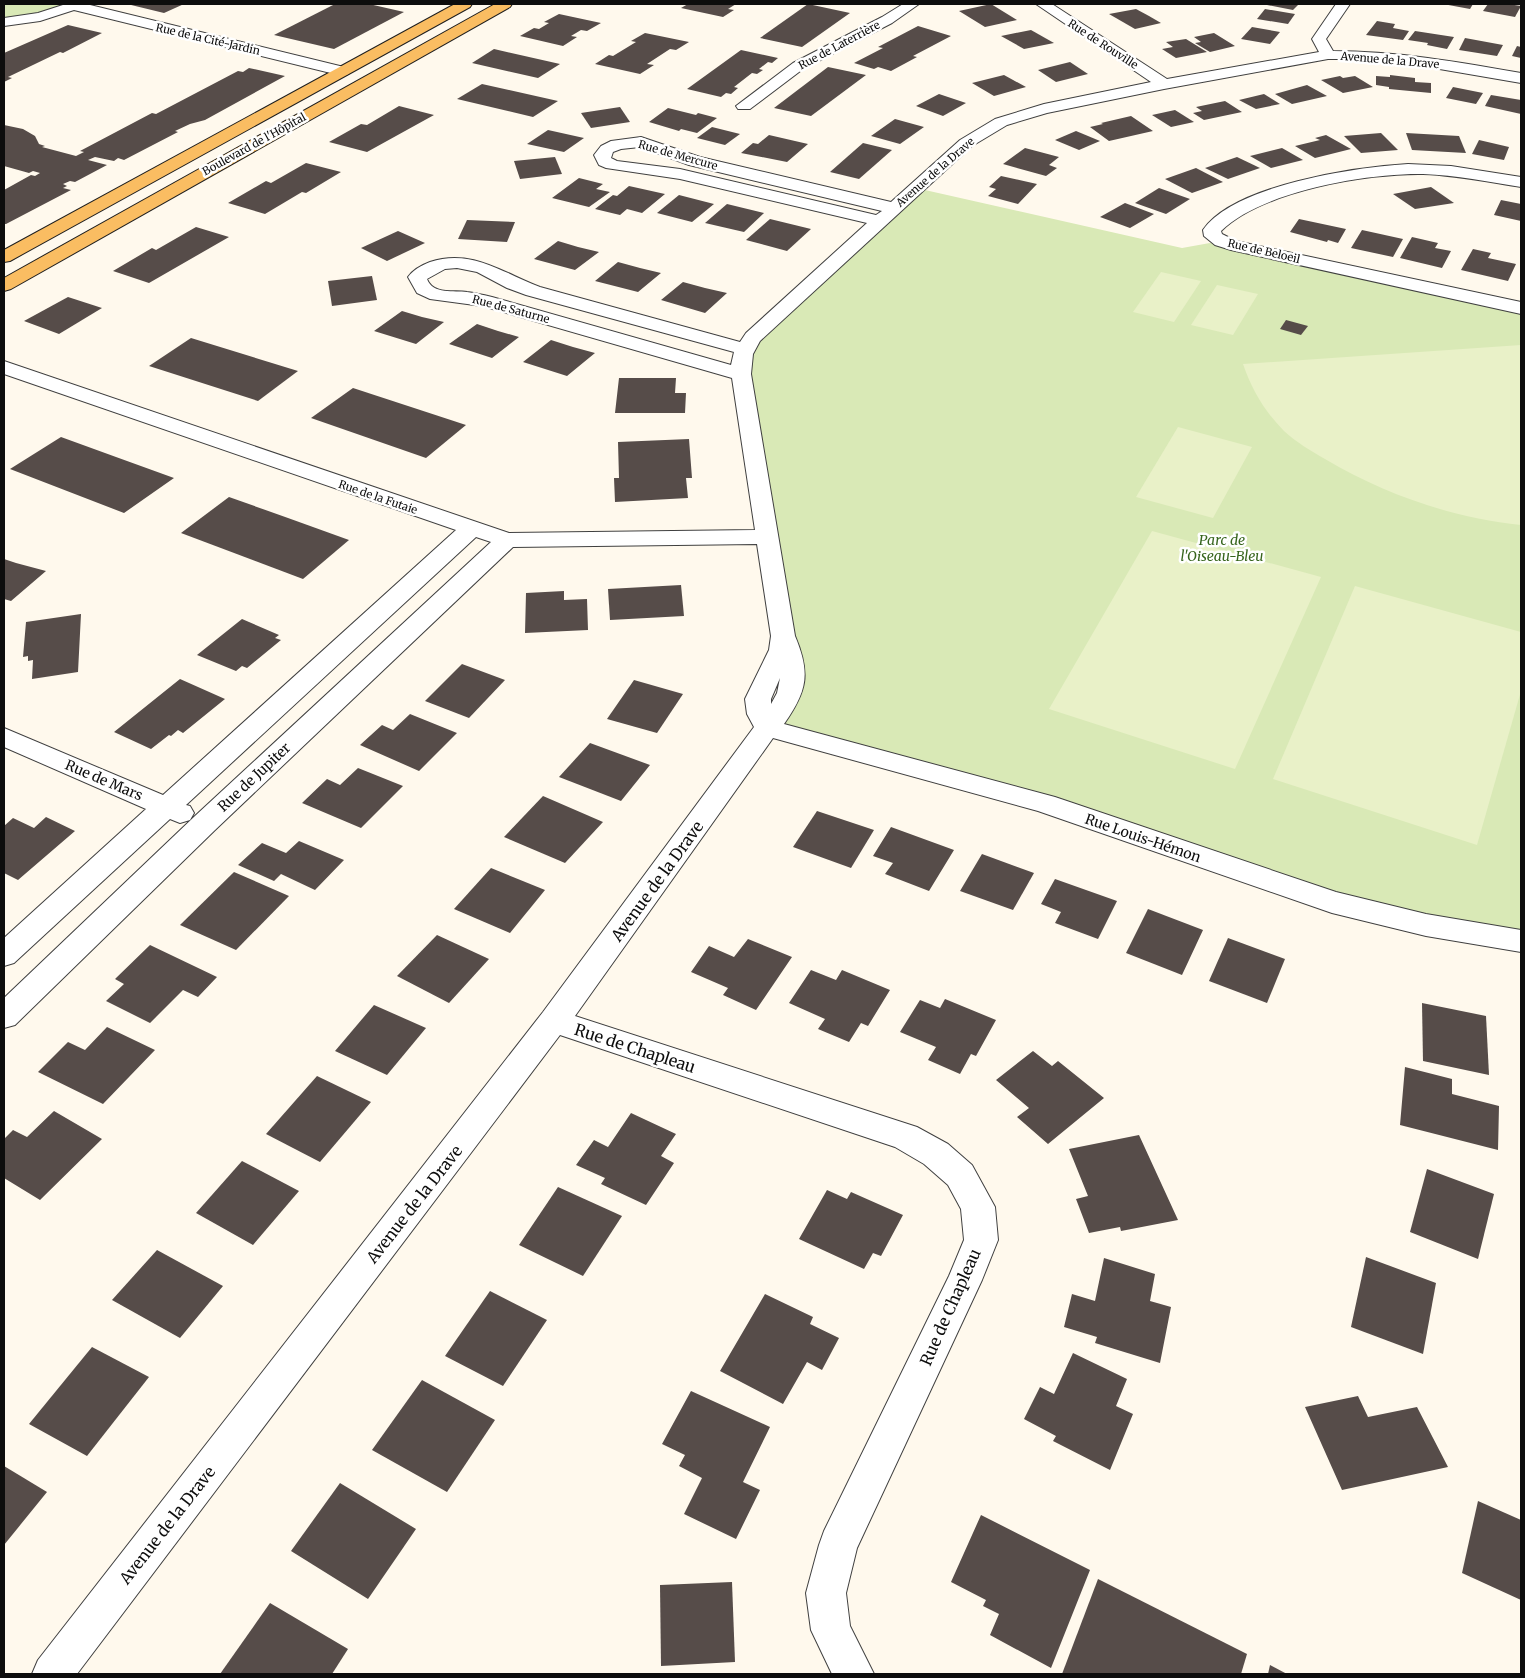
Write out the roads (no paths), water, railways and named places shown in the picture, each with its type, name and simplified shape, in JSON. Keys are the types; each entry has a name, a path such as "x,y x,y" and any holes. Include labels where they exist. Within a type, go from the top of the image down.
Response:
{"main road":[{"name":"Boulevard de l'Hôpital","path":"4,257 465,4"},
{"name":"Boulevard de l'Hôpital","path":"4,285 505,4"}],"street":[{"name":"Rue de Laterrière","path":"744,106 798,66 887,20 912,4"},
{"name":"Rue de Rouville","path":"1042,4 1164,84"},
{"path":"1328,55 1319,39 1343,4"},
{"name":"Rue de la Cité-Jardin","path":"4,22 40,17 76,5 343,71"},
{"name":"Avenue de la Drave","path":"52,1674 554,1021 743,764 786,702 792,689 792,659 783,636 741,374 741,361 744,349 753,337 966,143 1000,122 1044,109 1164,84 1328,55 1368,56 1422,61 1521,78"},
{"name":"Rue de Mercure","path":"641,142 679,157 886,215 680,174 616,166 607,164 603,160 602,155 606,149 617,144 641,142"},
{"name":"Rue de Beloeil","path":"1521,182 1450,170 1407,168 1363,172 1249,203 1223,218 1212,230 1213,236 1231,245 1521,308"},
{"name":"Rue de Saturne","path":"741,374 485,301 466,297 436,295 422,287 418,283 417,277 425,270 440,264 470,263 519,286 744,349"},
{"name":"Rue de la Futaie","path":"4,367 507,540 766,537"},
{"path":"4,955 471,529"},
{"name":"Rue de Jupiter","path":"4,1016 205,823 507,540"},
{"name":"Rue Louis-Hémon","path":"767,728 1008,793 1357,909 1435,928 1483,937 1521,941"},
{"name":"Rue de Mars","path":"4,737 205,823"},
{"name":"Rue de Chapleau","path":"554,1021 906,1137 936,1154 960,1175 978,1207 981,1240 965,1280 838,1545 826,1593 831,1630 854,1674"}],"park label":[{"name":"Parc de l'Oiseau-Bleu","path":"1222,548"}]}
